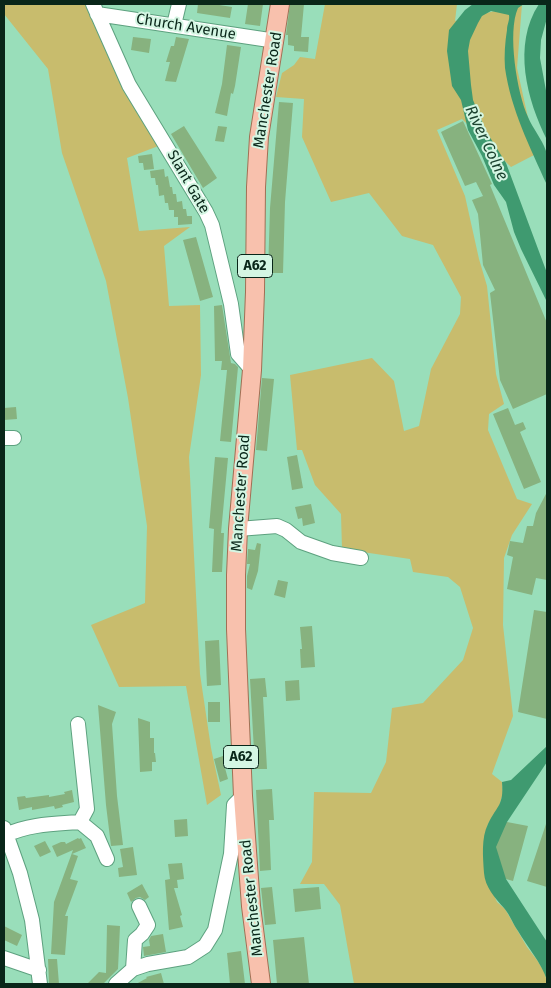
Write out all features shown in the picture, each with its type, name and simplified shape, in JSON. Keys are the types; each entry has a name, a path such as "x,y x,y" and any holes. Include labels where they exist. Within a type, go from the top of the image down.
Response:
{"main road":[{"name":"Manchester Road","path":"261,984 251,906 243,796 236,629 238,529 252,370 256,186 259,136 276,41 280,4"}],"street":[{"path":"174,25 179,4"},
{"name":"Church Avenue","path":"95,9 174,25 276,41"},
{"name":"Slant Gate","path":"95,9 129,85 212,225 231,304 238,354 252,370"},
{"path":"238,529 277,526 286,530 301,542 332,553 361,558"},
{"path":"78,724 87,809 80,822"},
{"path":"116,984 133,969 148,964 188,957 205,946 215,930 231,854 234,805 243,796"},
{"path":"40,984 32,920 20,873 5,832 34,826 80,822 97,836 107,859"},
{"path":"4,868 20,873"},
{"path":"133,969 135,940 142,934 148,924 140,906"},
{"path":"4,958 39,970"}],"shaded area":[{"path":"4,4 88,4 161,145 127,158 139,231 190,227 164,246 169,306 200,305 201,375 189,457 200,674 211,748 221,795 207,805 186,686 119,687 91,625 145,603 147,526 128,398 106,281 62,153 48,69 4,14"},
{"path":"325,4 457,4 455,21 522,4 517,68 536,154 511,167 462,119 437,130 465,196 487,286 496,374 504,404 489,414 488,430 517,499 532,504 512,535 504,558 503,625 513,716 492,774 502,782 503,793 499,807 488,824 484,840 484,872 497,902 505,909 545,973 547,984 354,984 340,905 324,884 300,884 312,862 314,792 371,793 386,762 392,708 423,703 463,660 473,628 460,587 448,577 413,572 410,559 342,549 341,514 315,485 302,450 297,450 290,375 372,358 394,381 404,431 419,426 431,369 460,314 461,297 433,245 402,236 369,193 331,202 302,137 304,99 276,97 282,73 294,65 300,57 315,59"}],"water":[{"name":"River Colne","path":"473,4 524,4 518,8 515,19 513,47 517,78 524,106 547,155 547,185 522,128 508,84 505,54 509,15 491,11 482,16 470,40 468,51 473,100 486,131 506,163 547,273 547,302 514,232 506,202 494,185 482,156 468,130 461,100 452,86 447,51 449,30 465,10"},
{"path":"539,4 547,4 547,18 541,40 540,58 547,96 547,140 529,90 524,55 526,37 531,20"},
{"path":"547,746 547,762 507,822 506,879 547,942 547,980 538,961 508,914 488,888 484,873 483,841 486,829 501,801 502,782 511,780"}],"building":[{"path":"198,4 232,7 230,18 197,13"},
{"path":"248,4 263,4 260,26 245,24"},
{"path":"290,4 304,4 301,37 309,37 308,52 294,51 294,46 288,45 288,35 286,35"},
{"path":"133,37 151,39 149,53 131,50"},
{"path":"176,37 189,39 176,82 165,81 170,62 166,62"},
{"path":"227,45 241,47 235,86 233,94 231,93 227,116 215,113 222,84"},
{"path":"279,102 293,103 285,202 283,273 268,273 270,208"},
{"path":"463,121 492,184 490,185 547,323 547,394 513,409 500,380 490,293 495,290 483,265 478,214 472,200 483,196 476,182 465,186 441,132"},
{"path":"184,126 217,178 203,188 171,134"},
{"path":"218,126 227,127 224,142 215,141"},
{"path":"152,154 154,169 144,170 143,163 139,163 138,156"},
{"path":"164,169 165,177 168,176 173,194 176,194 177,202 182,201 183,209 186,209 187,216 192,216 192,224 178,225 178,217 174,217 174,210 169,210 168,203 165,203 164,195 159,196 158,185 156,185 155,178 151,178 150,171"},
{"path":"196,237 213,297 200,301 183,240"},
{"path":"222,305 231,363 238,367 231,442 220,441 227,370 221,370 222,361 215,361 214,306"},
{"path":"262,378 274,379 267,451 256,450"},
{"path":"16,407 17,419 4,420 4,408"},
{"path":"508,408 515,425 523,422 526,429 520,432 541,482 524,489 493,414"},
{"path":"297,455 303,488 292,490 287,457"},
{"path":"215,457 228,458 221,533 224,533 222,572 212,572 214,529 209,528"},
{"path":"547,492 547,580 536,578 532,595 507,589 513,557 507,555 510,541 523,543 527,526 533,526 536,513"},
{"path":"311,504 315,523 303,526 302,518 298,519 295,507"},
{"path":"257,543 261,544 258,571 252,590 247,588 250,564 247,564 248,549 255,550"},
{"path":"278,580 288,582 285,598 274,595"},
{"path":"534,610 547,612 547,719 518,712"},
{"path":"312,626 315,667 301,668 300,627"},
{"path":"219,640 221,685 207,686 205,641"},
{"path":"265,678 267,697 263,697 267,769 255,769 250,679"},
{"path":"299,680 300,700 286,701 285,681"},
{"path":"208,702 220,702 220,722 208,722"},
{"path":"98,705 116,712 112,724 117,796 123,845 111,846"},
{"path":"138,718 150,722 150,738 154,738 156,762 152,762 152,771 140,772"},
{"path":"223,756 228,779 220,782 214,759"},
{"path":"272,789 274,820 269,820 271,870 260,871 256,790"},
{"path":"72,790 74,802 62,805 63,807 55,809 54,806 32,810 32,807 19,810 17,797 25,796 26,798 49,795 49,797 65,794 64,792"},
{"path":"187,819 188,836 175,837 174,820"},
{"path":"507,822 528,826 513,881 506,879 496,847"},
{"path":"547,824 547,887 527,881"},
{"path":"81,838 86,848 72,854 78,856 70,879 78,881 65,916 68,916 65,955 51,954 54,902 73,850 57,857 52,846 61,842 66,844"},
{"path":"45,841 51,852 40,857 34,846"},
{"path":"133,847 137,875 119,877 118,868 123,867 120,849"},
{"path":"182,863 184,879 177,880 178,888 174,888 182,915 180,916 183,927 169,930 165,880 170,879 168,864"},
{"path":"142,884 149,897 145,900 140,897 136,898 131,902 127,893"},
{"path":"272,887 276,924 265,925 261,888"},
{"path":"319,887 321,909 295,912 293,889"},
{"path":"107,925 120,926 118,969 103,984 87,984 99,972 106,973"},
{"path":"4,926 22,935 17,946 4,940"},
{"path":"163,934 166,952 144,956 143,947 150,946 149,940 151,936"},
{"path":"304,937 309,984 277,984 273,940"},
{"path":"241,951 245,984 230,984 227,953"},
{"path":"48,959 57,959 59,984 49,984"},
{"path":"161,973 164,984 136,984 146,977"}]}
